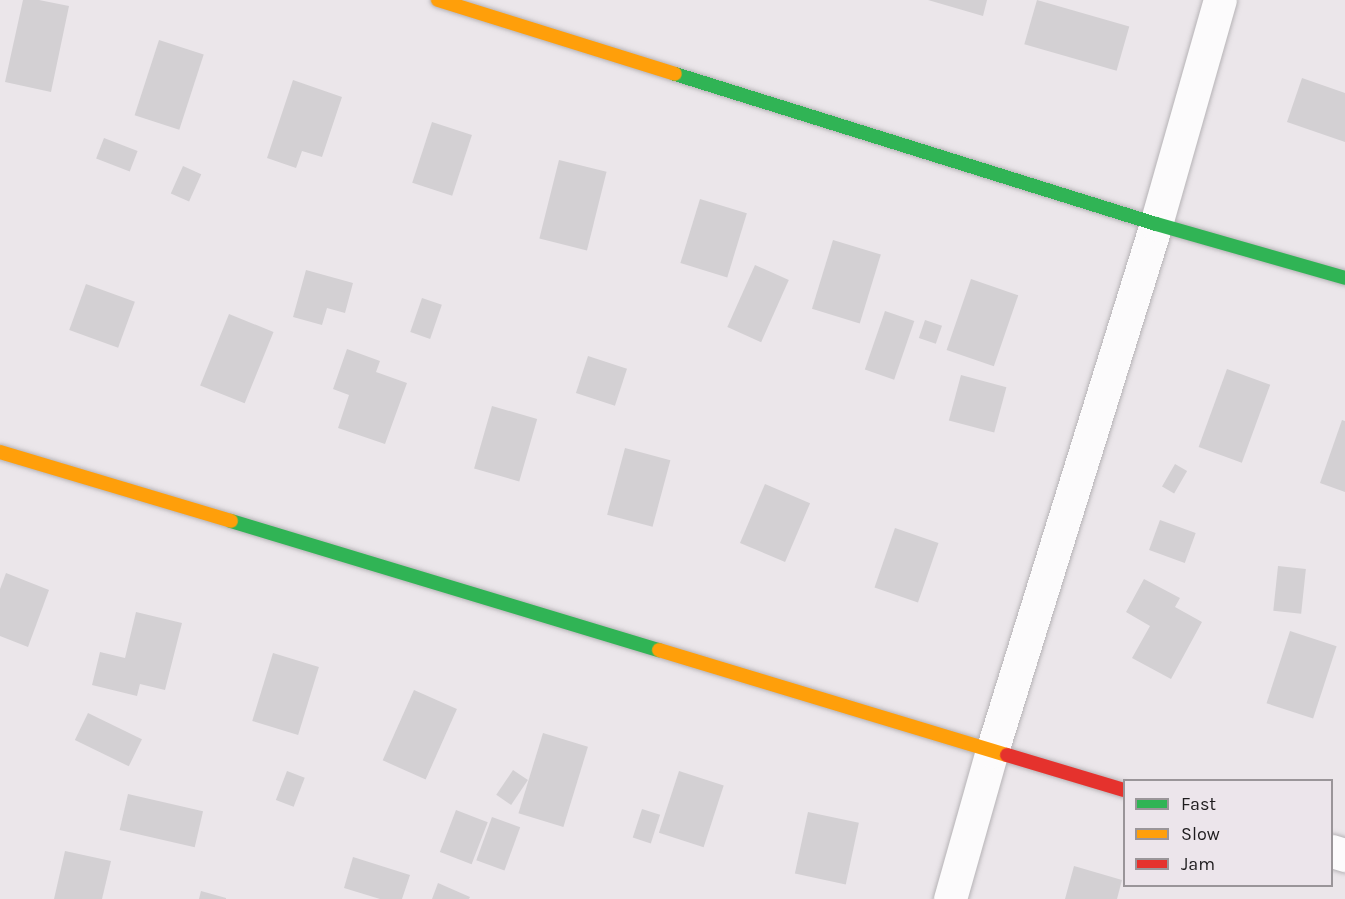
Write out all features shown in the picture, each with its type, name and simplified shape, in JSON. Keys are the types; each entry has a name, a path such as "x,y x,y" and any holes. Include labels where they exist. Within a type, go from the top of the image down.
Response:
{"street":[{"path":"438,0 1156,224 1345,278"},
{"path":"950,899 992,751 1156,224 1220,0"},
{"path":"0,452 1123,789"}],"building":[{"path":"23,0 39,0 69,6 51,92 5,82"},
{"path":"928,0 987,0 983,16"},
{"path":"1037,0 1129,26 1117,71 1024,44"},
{"path":"159,40 204,55 179,130 135,115"},
{"path":"1302,78 1345,93 1345,142 1287,122"},
{"path":"293,80 342,97 322,157 302,151 296,168 267,158"},
{"path":"432,122 472,135 452,196 412,183"},
{"path":"104,138 138,151 130,171 96,159"},
{"path":"559,160 607,172 587,250 539,239"},
{"path":"183,166 201,174 189,202 171,193"},
{"path":"700,199 747,213 727,277 680,263"},
{"path":"833,240 881,255 860,323 812,309"},
{"path":"755,265 789,280 761,342 727,327"},
{"path":"306,270 353,283 345,313 327,308 322,325 293,317"},
{"path":"971,279 1018,295 994,366 947,350"},
{"path":"86,284 135,302 118,348 69,330"},
{"path":"422,298 442,305 430,339 410,332"},
{"path":"885,311 914,321 894,380 865,370"},
{"path":"229,314 274,332 245,403 200,385"},
{"path":"925,320 942,326 936,344 919,338"},
{"path":"347,349 380,361 376,372 407,383 385,444 338,428 349,395 333,389"},
{"path":"588,356 627,369 615,406 576,393"},
{"path":"1227,369 1270,385 1242,463 1199,447"},
{"path":"961,375 1006,387 994,433 949,420"},
{"path":"492,406 537,419 519,481 474,468"},
{"path":"1342,420 1345,421 1345,492 1320,483"},
{"path":"625,448 670,460 653,527 607,515"},
{"path":"1175,464 1187,471 1174,494 1162,487"},
{"path":"765,484 810,503 785,562 740,543"},
{"path":"1160,520 1196,533 1185,563 1149,550"},
{"path":"895,528 938,543 918,603 874,588"},
{"path":"1278,566 1306,569 1301,614 1273,611"},
{"path":"6,573 49,590 28,647 0,636 0,589"},
{"path":"1144,579 1180,598 1175,607 1202,622 1171,679 1132,658 1150,626 1126,612"},
{"path":"136,612 182,623 165,690 140,684 137,696 92,685 100,652 125,658"},
{"path":"1290,631 1337,646 1313,718 1267,703"},
{"path":"273,653 319,667 298,735 252,721"},
{"path":"414,690 457,709 426,779 383,760"},
{"path":"88,713 142,739 129,766 75,740"},
{"path":"543,733 588,747 563,827 518,813"},
{"path":"513,770 528,780 511,805 496,795"},
{"path":"287,771 305,778 294,807 276,800"},
{"path":"679,771 724,786 704,847 659,833"},
{"path":"128,794 203,811 195,847 120,830"},
{"path":"642,809 660,815 651,843 633,838"},
{"path":"456,810 488,822 472,864 440,852"},
{"path":"808,812 859,823 846,884 795,874"},
{"path":"492,817 520,827 504,870 476,860"},
{"path":"65,851 111,861 102,899 54,899"},
{"path":"353,857 410,875 402,899 380,899 344,888"},
{"path":"1074,866 1122,880 1117,899 1065,899"},
{"path":"438,883 470,897 469,899 432,899"},
{"path":"201,891 226,898 226,899 199,899"}],"traffic: fast":[{"path":"675,74 1156,224 1345,278"},
{"path":"231,521 659,650"}],"traffic: slow":[{"path":"438,0 675,74"},
{"path":"0,452 231,521"},
{"path":"659,650 1007,755"}],"traffic: jam":[{"path":"1007,755 1123,790"}]}
